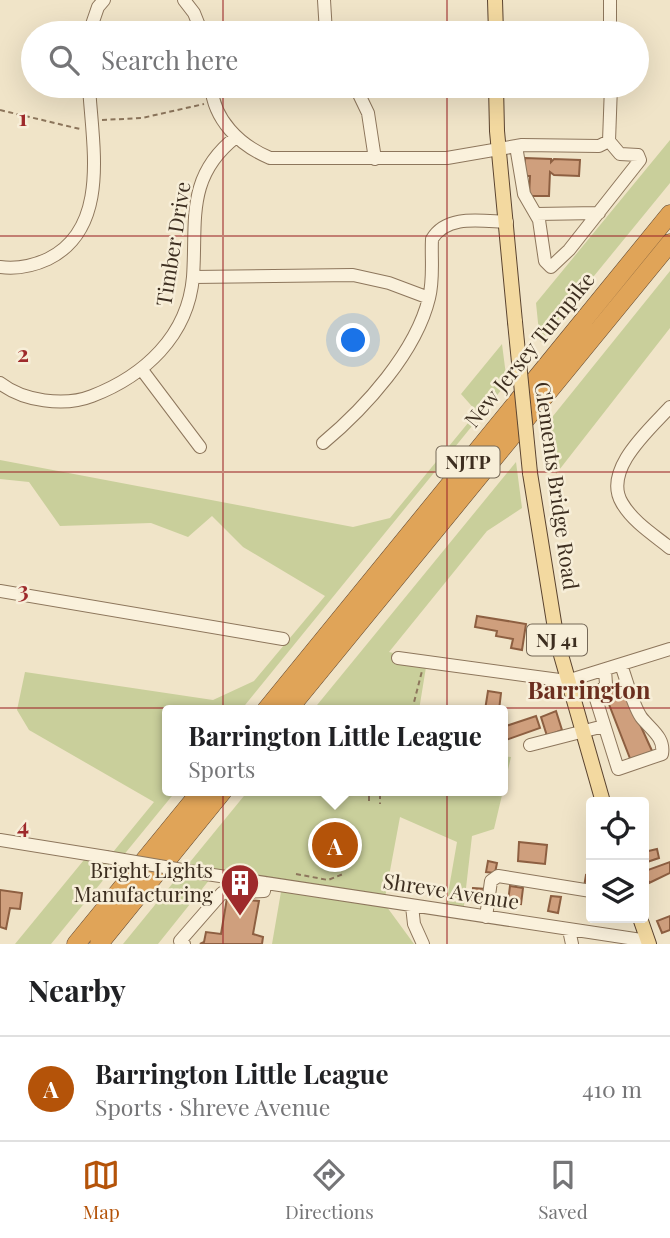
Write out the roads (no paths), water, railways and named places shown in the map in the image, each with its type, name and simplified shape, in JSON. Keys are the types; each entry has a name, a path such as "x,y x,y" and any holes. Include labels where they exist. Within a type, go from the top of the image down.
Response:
{"highway":[{"name":"New Jersey Turnpike","path":"270,705 670,214"},
{"name":"New Jersey Turnpike","path":"292,705 670,243"},
{"path":"76,944 197,796"},
{"path":"99,944 219,796"}],"main road":[{"path":"495,0 496,21"},
{"name":"Clements Bridge Road","path":"497,98 530,473 566,681 601,797"},
{"path":"642,923 648,943"}],"street":[{"path":"93,21 98,7 104,0"},
{"path":"184,0 197,21"},
{"path":"324,0 325,21"},
{"path":"610,0 610,21"},
{"path":"0,267 24,267 70,246 88,218 92,198 90,98"},
{"path":"212,98 223,123 255,152 270,158 447,158 516,146 599,146 609,141"},
{"path":"361,98 368,113 375,159"},
{"path":"516,146 524,194 528,207 536,214 545,261 551,267 599,213 640,159 638,155 620,154 609,141 611,98"},
{"name":"Timber Drive","path":"0,383 10,391 60,402 98,394 142,370 162,351 178,329 189,298 193,214 199,187 214,157 236,136"},
{"path":"536,214 599,213"},
{"path":"323,443 342,427 402,358 418,332 429,298 432,239 436,232 445,225 458,221 507,222"},
{"path":"192,277 353,275 389,283 429,298"},
{"path":"142,370 200,447"},
{"path":"670,407 641,439 620,470 617,489 631,515 670,548"},
{"path":"0,591 283,639"},
{"path":"398,658 566,681 670,649"},
{"path":"605,670 606,684 596,699 618,769 662,754 656,731 640,716 621,665"},
{"path":"530,745 604,726"},
{"name":"Shreve Avenue","path":"0,840 648,943"},
{"path":"486,917 491,880 498,876 586,890"},
{"path":"184,944 180,941 217,897 229,892 264,891 265,883"},
{"path":"412,906 414,924 424,944"},
{"path":"569,930 572,944"}],"place":[{"name":"Barrington Little League","path":"335,845"},
{"name":"Bright Lights Manufacturing","path":"240,917"}],"district":[{"name":"Barrington","path":"589,691"}]}
